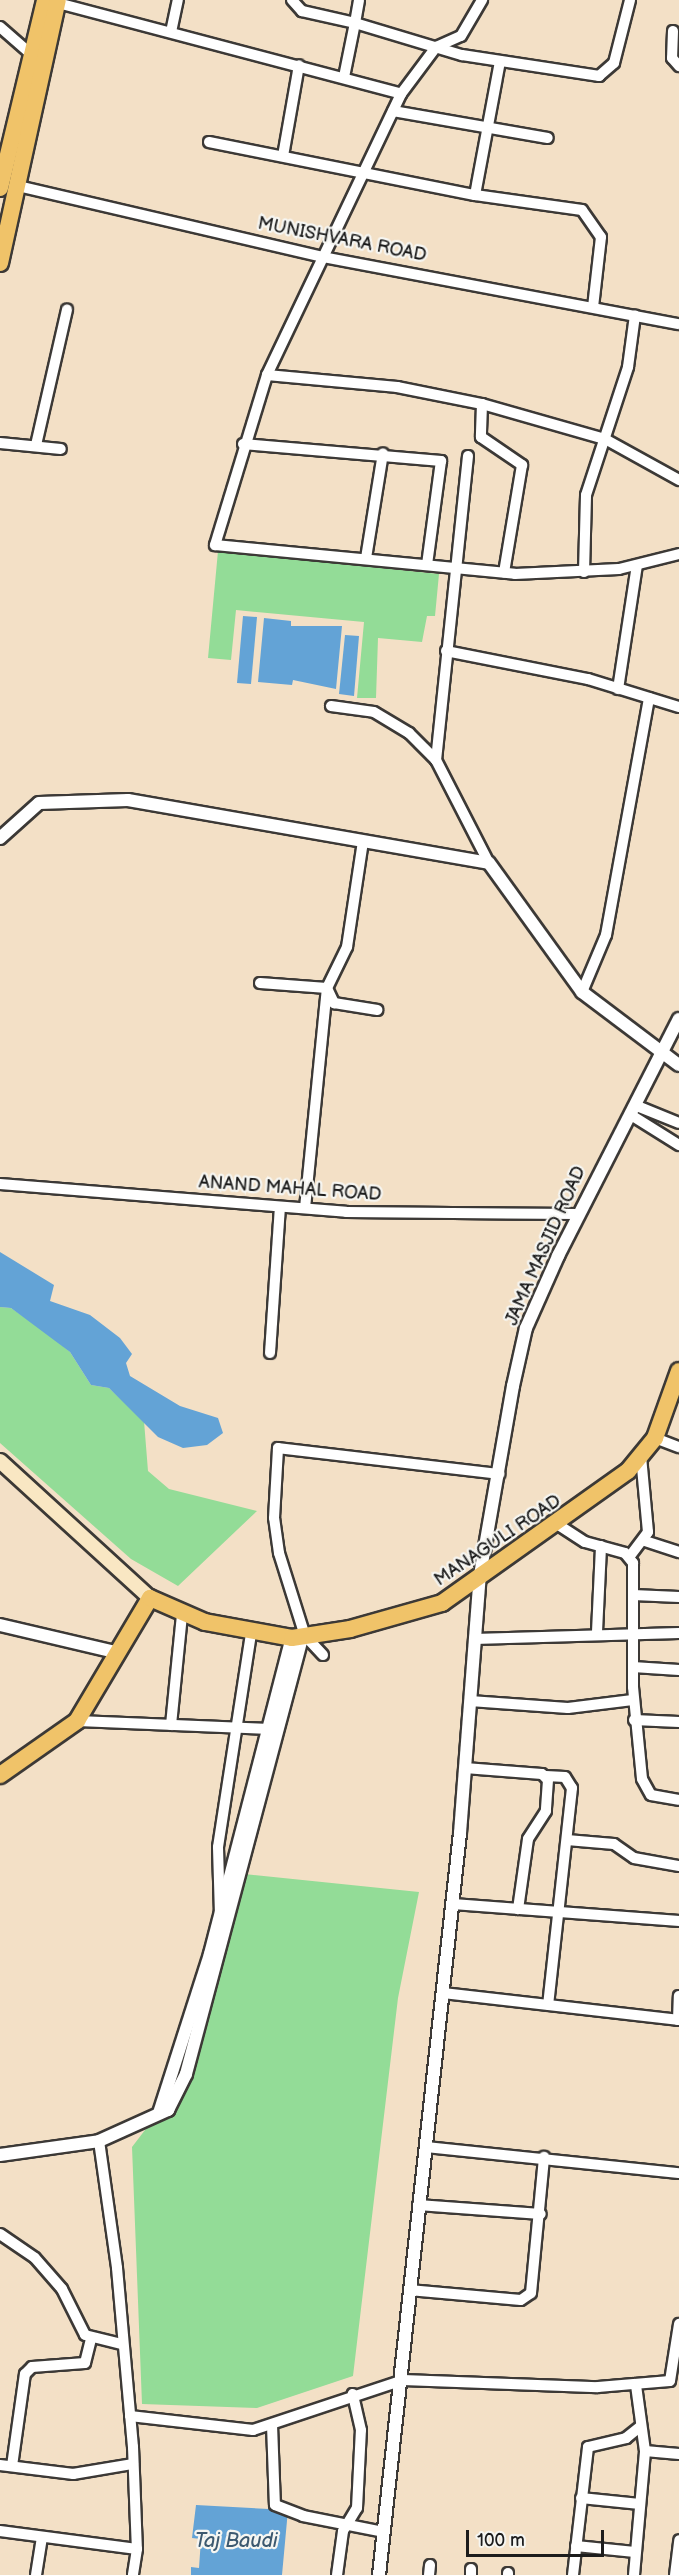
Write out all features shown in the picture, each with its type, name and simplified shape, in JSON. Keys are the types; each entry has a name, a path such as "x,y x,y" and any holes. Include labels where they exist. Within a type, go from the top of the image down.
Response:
{"main road":[{"path":"0,184 32,55 52,1"},
{"path":"0,263 18,186 52,1"},
{"name":"MANAGULI ROAD","path":"150,1598 182,1614 251,1634 300,1637 442,1603 557,1524 641,1456 655,1438 678,1378"},
{"path":"0,1461 150,1598 77,1721 0,1775"}],"street":[{"path":"171,32 178,0"},
{"path":"292,0 302,11 355,23 436,47 587,77 609,73 630,0"},
{"path":"344,77 359,0"},
{"path":"482,0 461,36 436,47 401,94 361,174 267,375 243,444 215,546 366,558 426,564 457,570 504,572 584,572 637,565 679,554"},
{"path":"52,1 401,94"},
{"path":"0,27 32,55"},
{"path":"673,31 672,58 679,66"},
{"path":"475,195 500,61"},
{"path":"283,156 299,65"},
{"path":"393,111 548,138"},
{"path":"209,142 475,195 543,201 590,215 603,254 593,307"},
{"name":"MUNISHVARA ROAD","path":"0,184 18,186 323,257 679,324"},
{"path":"36,445 68,310"},
{"path":"584,572 586,495 628,366 635,315"},
{"path":"267,375 397,387 482,404 605,439 679,480"},
{"path":"482,404 481,437 522,465 504,572"},
{"path":"0,443 61,449"},
{"path":"243,444 383,453 441,461 426,564"},
{"path":"366,558 383,453"},
{"path":"436,760 468,456"},
{"path":"618,689 637,565"},
{"path":"446,651 618,689 679,706"},
{"path":"582,992 606,935 649,698"},
{"path":"331,706 374,712 409,733 436,760 489,863 582,992 638,1037 665,1051 679,1065"},
{"path":"0,838 39,803 128,800 489,863"},
{"path":"305,1208 327,988 347,947 363,841"},
{"path":"260,983 327,988"},
{"path":"327,988 334,1003 377,1010"},
{"name":"JAMA MASJID ROAD","path":"379,2575 403,2380 409,2290 453,1904 480,1575 526,1328 578,1214 634,1111 679,1019"},
{"path":"634,1111 679,1123"},
{"path":"634,1111 679,1145"},
{"name":"ANAND MAHAL ROAD","path":"0,1184 280,1208 578,1214"},
{"path":"270,1353 280,1208"},
{"path":"655,1438 679,1447"},
{"path":"224,1919 300,1637 276,1534 278,1448 499,1474"},
{"path":"641,1456 648,1506 645,1542 630,1557 634,1632 634,1720 644,1787 659,1798 679,1800"},
{"path":"557,1524 601,1546 630,1557"},
{"path":"645,1542 679,1552"},
{"path":"597,1632 601,1546"},
{"path":"633,1595 679,1597"},
{"path":"171,1725 182,1614"},
{"path":"0,1625 119,1653"},
{"path":"474,1639 597,1632 679,1633"},
{"path":"224,1919 217,1858 251,1634"},
{"path":"300,1637 323,1655"},
{"path":"0,2155 99,2141 168,2110 186,2074 271,1729 300,1637"},
{"path":"633,1667 679,1670"},
{"path":"470,1701 568,1707 633,1700"},
{"path":"634,1720 679,1722"},
{"path":"77,1721 271,1729"},
{"path":"465,1768 546,1776 571,1781 560,1912 548,2005"},
{"path":"518,1909 528,1839 546,1810 546,1776"},
{"path":"567,1840 614,1844 634,1858 679,1866"},
{"path":"453,1904 679,1921"},
{"path":"443,1993 678,2020 679,1996"},
{"path":"99,2141 117,2268 120,2344 130,2416 137,2549 133,2575"},
{"path":"426,2147 544,2157 679,2173"},
{"path":"409,2290 521,2300 534,2285 544,2157"},
{"path":"418,2205 541,2214"},
{"path":"0,2234 35,2258 62,2289 75,2322 91,2339 120,2344"},
{"path":"130,2416 253,2430 353,2394 403,2380 636,2385 675,2381 679,2324"},
{"path":"12,2466 25,2374 32,2367 85,2363 91,2339"},
{"path":"634,2575 645,2451 636,2385"},
{"path":"337,2575 348,2525 357,2508 361,2430 353,2394"},
{"path":"272,2425 275,2505 348,2525 384,2532"},
{"path":"573,2575 581,2498 590,2444 626,2438 641,2426"},
{"path":"645,2451 679,2454"},
{"path":"0,2465 91,2473 133,2464"},
{"path":"581,2498 640,2504"},
{"path":"0,2530 137,2549"},
{"path":"36,2575 42,2537"},
{"path":"675,2575 679,2540"},
{"path":"576,2546 636,2552"}],"green space":[{"path":"218,551 439,574 435,616 427,616 422,642 378,638 376,698 357,698 364,622 236,610 231,660 208,658"},
{"path":"0,1307 11,1308 47,1333 70,1352 91,1385 109,1388 144,1421 148,1471 169,1489 257,1511 178,1586 131,1559 0,1443"},
{"path":"244,1874 419,1892 398,1998 353,2376 257,2408 142,2404 132,2147 168,2100"}],"water":[{"path":"243,616 257,617 251,684 237,683"},
{"path":"264,618 291,621 291,626 342,626 336,689 293,680 292,685 258,682"},
{"path":"345,635 359,636 354,696 339,694"},
{"path":"0,1252 54,1285 50,1301 90,1315 120,1338 132,1354 126,1363 130,1376 180,1406 218,1418 223,1433 207,1445 183,1448 158,1437 109,1388 91,1385 70,1352 11,1308 0,1307"},
{"name":"Taj Baudi","path":"196,2505 288,2510 282,2575 191,2575 191,2567 199,2568 201,2539 192,2538"}]}
